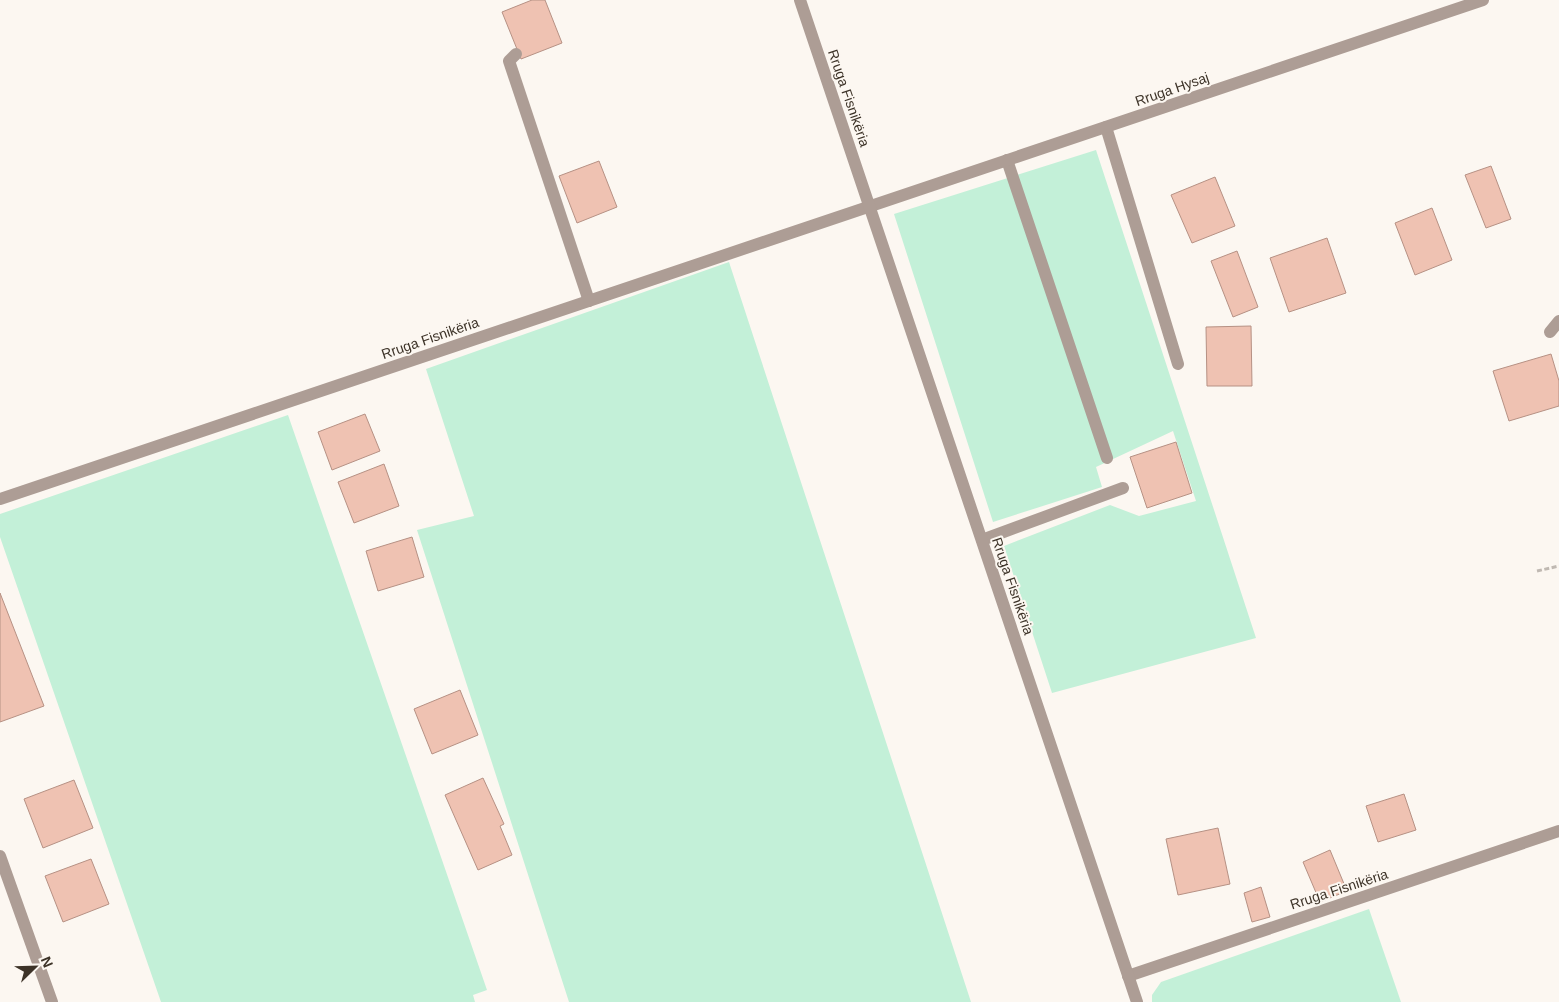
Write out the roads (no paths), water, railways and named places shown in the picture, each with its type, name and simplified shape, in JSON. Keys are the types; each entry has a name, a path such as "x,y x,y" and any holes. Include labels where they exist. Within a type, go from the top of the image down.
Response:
{"street":[{"name":"Rruga Fisnikëria","path":"800,0 1128,976 1133,1001"},
{"name":"Rruga Hysaj","path":"870,206 1483,0"},
{"path":"516,54 509,61 589,301"},
{"path":"1106,127 1178,364"},
{"path":"1007,160 1107,458"},
{"name":"Rruga Fisnikëria","path":"0,499 870,206"},
{"path":"1550,332 1559,322"},
{"path":"982,540 1123,488"},
{"name":"Rruga Fisnikëria","path":"1128,976 1559,831"},
{"path":"0,856 52,1002"}]}
